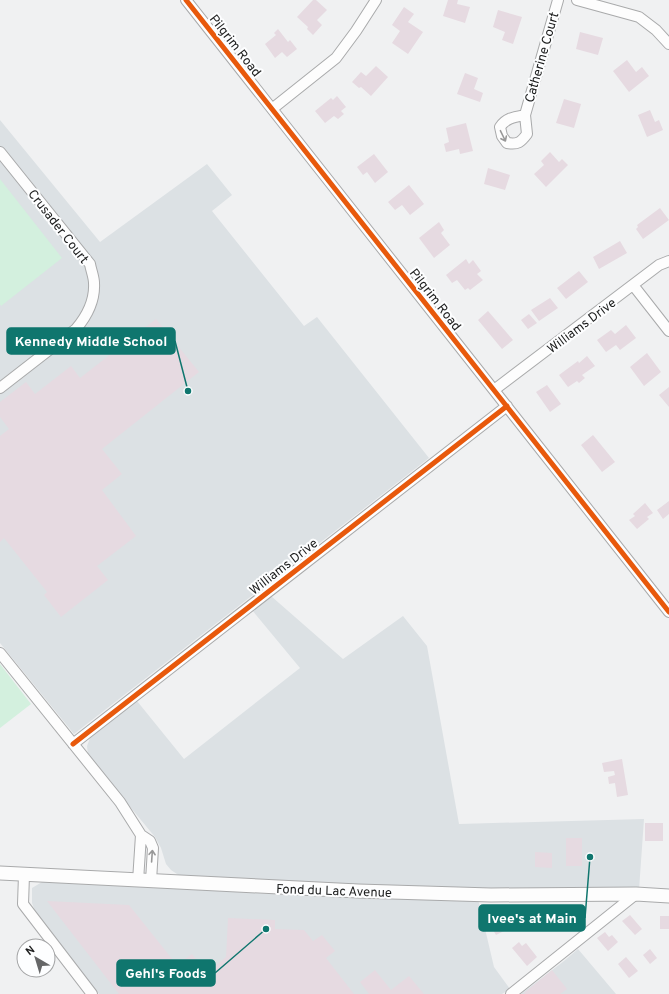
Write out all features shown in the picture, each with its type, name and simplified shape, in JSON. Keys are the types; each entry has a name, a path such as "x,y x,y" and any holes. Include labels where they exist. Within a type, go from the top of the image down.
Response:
{"main road":[{"name":"Fond du Lac Avenue","path":"0,873 358,891 491,895 636,894 669,896"}],"street":[{"name":"Pilgrim Road","path":"186,0 669,612"},
{"path":"272,109 336,58 376,0"},
{"name":"Catherine Court","path":"525,115 558,0"},
{"path":"577,0 639,17 656,30 669,44"},
{"name":"Crusader Court","path":"0,152 90,264 94,282 93,300 85,319 76,329 0,388"},
{"name":"Williams Drive","path":"494,390 659,265 669,261"},
{"path":"633,285 669,331"},
{"name":"Williams Drive","path":"73,744 506,406"},
{"path":"0,653 120,802 142,835 144,881"},
{"path":"24,875 23,904 92,994"},
{"path":"511,994 636,894"}],"shaded area":[{"path":"0,120 100,242 207,164 232,195 212,211 304,326 317,317 429,458 74,734 0,643"},
{"path":"271,596 343,659 403,616 427,646 459,824 644,819 639,890 451,889 180,876 171,870 166,864 161,848 155,837 93,762 88,755 87,746 90,738 137,701 184,759 300,668 252,610"},
{"path":"42,882 312,896 478,899 494,967 510,989 502,994 99,994 35,911 32,903 32,888"},
{"path":"578,949 616,994 521,994 564,961"}],"green space":[{"path":"0,179 62,258 1,306 0,304"},
{"path":"0,664 31,704 0,728"}],"building":[{"path":"313,0 316,0 327,10 317,20 322,25 313,35 307,29 308,27 297,17"},
{"path":"448,0 458,0 457,4 470,7 465,23 443,16"},
{"path":"404,7 414,14 408,22 423,32 408,54 392,43 400,31 392,25"},
{"path":"498,10 522,17 513,44 502,40 505,32 493,27"},
{"path":"278,29 288,42 290,40 297,49 287,57 282,52 275,58 265,44 276,35 274,33"},
{"path":"580,32 603,38 598,55 576,49"},
{"path":"627,60 636,72 642,67 649,76 629,92 613,71"},
{"path":"376,66 388,77 371,96 361,87 359,88 352,82 361,72 366,76"},
{"path":"465,73 478,78 474,89 483,93 480,102 457,94"},
{"path":"337,96 346,107 341,111 344,114 338,119 334,116 325,123 315,111 331,98 333,100"},
{"path":"564,99 581,104 574,128 556,123"},
{"path":"650,110 655,122 659,120 663,130 647,137 638,115"},
{"path":"466,123 473,151 460,154 459,149 446,152 444,144 449,142 446,128"},
{"path":"550,152 559,162 562,159 568,165 546,187 534,174 544,165 541,161"},
{"path":"374,154 388,172 375,183 367,172 363,175 357,167"},
{"path":"488,168 510,175 505,190 484,184"},
{"path":"409,185 424,204 410,215 402,205 395,210 388,202"},
{"path":"660,208 669,220 643,239 636,229 638,227 637,225"},
{"path":"439,222 444,230 441,233 450,245 434,258 419,238"},
{"path":"620,241 627,253 599,269 593,257"},
{"path":"466,259 469,264 473,260 481,271 477,274 483,280 470,290 468,288 465,290 457,280 452,283 446,275"},
{"path":"579,271 588,282 566,299 557,288"},
{"path":"550,298 558,308 539,321 531,310"},
{"path":"488,311 513,340 502,349 478,320"},
{"path":"529,314 537,323 528,329 521,320"},
{"path":"156,319 199,372 102,449 122,474 102,490 136,536 97,566 108,580 61,617 44,595 47,592 4,538 0,542 0,436 9,429 0,417 0,402 26,382 35,394 71,366 80,378"},
{"path":"626,325 636,338 620,350 616,345 606,352 597,340 611,330 615,334"},
{"path":"647,353 661,372 644,386 630,367"},
{"path":"587,356 595,366 582,375 585,378 579,383 577,381 568,387 559,375 578,361 579,363"},
{"path":"547,385 561,404 550,412 536,392"},
{"path":"669,387 669,407 659,395"},
{"path":"593,435 615,462 602,472 581,445"},
{"path":"669,501 669,514 663,519 657,510"},
{"path":"645,503 653,513 647,517 649,519 637,529 629,520 635,516 633,514"},
{"path":"622,759 628,795 617,797 615,783 609,784 608,777 615,775 614,771 604,772 602,763"},
{"path":"645,823 663,823 663,841 645,841"},
{"path":"566,838 582,838 582,866 566,866"},
{"path":"535,852 552,853 552,868 535,867"},
{"path":"47,901 129,905 177,965 192,954 207,973 226,957 228,918 275,920 275,929 304,930 313,941 322,935 335,951 326,958 354,994 119,994"},
{"path":"630,915 642,929 635,935 622,921"},
{"path":"660,916 669,916 669,929 660,929"},
{"path":"502,917 508,929 496,935 488,921 494,918 495,921"},
{"path":"605,932 609,937 612,935 618,942 608,951 597,938"},
{"path":"519,942 522,946 526,943 537,957 527,966 512,948"},
{"path":"650,949 657,958 650,964 643,955"},
{"path":"626,957 638,971 629,978 618,964"},
{"path":"375,970 391,990 409,976 424,994 369,994 360,982"},
{"path":"552,970 567,989 560,994 524,993"}],"cycle path":[{"path":"186,0 669,612"},
{"path":"73,744 507,406"}],"place":[{"name":"Kennedy Middle School","path":"188,391"},
{"name":"Ivee's at Main","path":"590,857"},
{"name":"Gehl's Foods","path":"266,929"}]}
